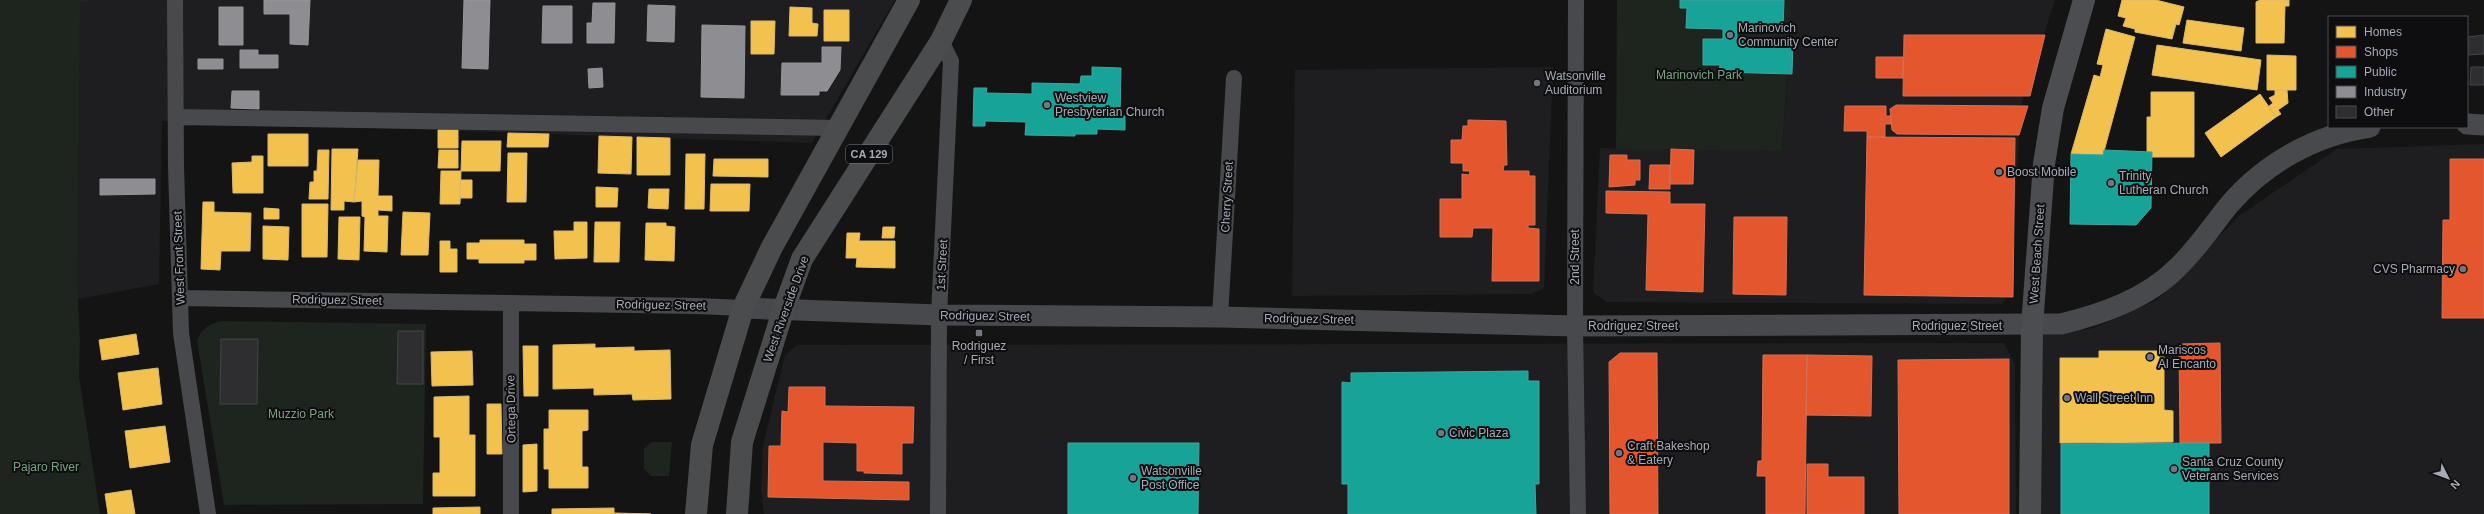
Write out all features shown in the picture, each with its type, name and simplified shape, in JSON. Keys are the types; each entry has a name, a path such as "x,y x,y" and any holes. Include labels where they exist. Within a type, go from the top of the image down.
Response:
{"highway":[{"name":"CA 129","path":"696,514 702,445 744,308 772,247 909,0"},
{"name":"West Riverside Drive","path":"737,514 742,442 783,311 802,259 941,42 961,0"}],"main road":[{"name":"West Beach Street","path":"2030,514 2032,326 2047,137 2053,108 2084,0"}],"street":[{"name":"West Front Street","path":"175,0 181,334 208,514"},
{"name":"2nd Street","path":"1576,0 1575,326 1578,514"},
{"name":"1st Street","path":"938,514 939,315 951,61 941,42"},
{"name":"Cherry Street","path":"1220,317 1234,78"},
{"path":"176,117 838,128"},
{"path":"2468,124 2484,125"},
{"name":"Rodriguez Street","path":"180,298 744,308 783,311 939,315 1220,317 1575,326 2032,326 2061,324 2088,318 2113,309 2153,288 2177,269 2200,244 2230,204 2249,186 2287,155 2325,138 2366,128"},
{"name":"Ortega Drive","path":"511,303 511,514"}],"shaded area":[{"path":"71,0 895,0 812,143 162,121 159,284 73,300"},
{"path":"1792,0 2055,0 2021,105 2010,293 2002,304 1606,302 1593,292 1600,148 1782,151"},
{"path":"1553,67 1544,288 1532,294 1292,296 1295,70"},
{"path":"2484,144 2484,514 2037,514 2034,336 2094,328 2157,300 2239,216 2337,149"},
{"path":"2004,343 2015,364 2016,514 764,514 761,490 763,445 785,355 797,345"}],"green space":[{"name":"Pajaro River","path":"0,0 95,0 80,3 77,283 80,339 79,376 100,514 0,514"},
{"name":"Marinovich Park","path":"1617,0 1792,0 1782,151 1616,149"},
{"name":"Muzzio Park","path":"222,321 426,324 423,504 224,505 197,341 198,337 206,327"},
{"path":"651,442 672,442 669,476 651,476 644,469 644,449"}],"building: Homes":[{"path":"2122,0 2156,0 2184,7 2179,25 2176,24 2172,39 2135,32 2135,29 2123,26 2126,18 2118,16"},
{"path":"2260,0 2289,0 2289,6 2285,6 2284,43 2256,43 2256,2"},
{"path":"790,7 812,8 812,23 818,24 817,36 789,36"},
{"path":"824,10 849,10 849,41 824,41"},
{"path":"2187,20 2244,28 2241,51 2183,43"},
{"path":"751,21 775,21 774,54 751,54"},
{"path":"2106,29 2135,37 2103,155 2071,154 2094,75 2100,77 2103,65 2097,64"},
{"path":"2157,45 2261,60 2257,90 2152,75"},
{"path":"2267,55 2296,56 2296,90 2267,90"},
{"path":"2275,90 2287,90 2288,103 2278,110 2281,114 2276,117 2269,106 2273,103 2269,98 2275,95"},
{"path":"2151,92 2194,92 2194,157 2152,157 2152,152 2147,152 2147,117 2151,117"},
{"path":"2260,94 2276,117 2221,157 2205,133"},
{"path":"438,130 458,130 458,148 438,148"},
{"path":"508,133 549,134 548,147 507,147"},
{"path":"268,134 308,134 308,166 268,166"},
{"path":"599,136 632,137 631,174 598,173"},
{"path":"637,137 670,138 670,175 637,175"},
{"path":"462,141 501,141 500,171 461,171"},
{"path":"332,149 358,149 354,202 344,201 344,210 331,210"},
{"path":"318,150 329,150 328,199 309,199 310,182 314,182 314,171 317,171"},
{"path":"439,150 458,150 458,168 438,168"},
{"path":"508,153 527,153 526,202 507,202"},
{"path":"686,154 705,154 704,209 685,209"},
{"path":"252,156 263,156 263,193 233,193 232,163 252,162"},
{"path":"714,159 768,159 768,177 713,176"},
{"path":"358,160 379,160 378,196 392,196 392,211 378,210 378,216 388,216 387,252 364,251 365,217 362,216 362,201 354,202"},
{"path":"441,171 461,171 460,204 440,204"},
{"path":"460,180 472,180 472,198 460,198"},
{"path":"711,184 750,184 749,211 710,211"},
{"path":"596,187 618,188 617,207 596,207"},
{"path":"649,189 669,189 668,209 648,208"},
{"path":"203,202 214,202 214,212 251,213 250,251 221,251 220,270 201,269"},
{"path":"302,204 328,204 327,257 302,257"},
{"path":"264,208 279,209 279,219 264,219"},
{"path":"403,212 430,213 428,255 401,255"},
{"path":"339,217 360,217 359,260 338,259"},
{"path":"574,222 587,222 587,258 555,259 554,231 574,231"},
{"path":"595,222 620,222 619,262 594,262"},
{"path":"646,223 666,223 666,226 675,227 674,261 645,260"},
{"path":"263,226 289,227 288,260 263,259"},
{"path":"883,227 895,227 894,238 882,238"},
{"path":"847,233 860,233 859,241 895,241 895,268 856,267 857,258 846,258"},
{"path":"480,240 524,240 524,244 536,244 536,260 524,260 524,263 479,263 479,259 467,259 467,243 480,243"},
{"path":"440,241 450,241 450,249 457,249 457,272 440,272"},
{"path":"136,334 139,354 102,360 99,340"},
{"path":"595,344 595,348 634,347 634,351 670,350 671,399 633,400 632,394 594,395 594,388 553,389 553,345"},
{"path":"523,346 538,346 538,396 524,396"},
{"path":"472,351 473,385 432,386 431,352"},
{"path":"2099,351 2158,351 2158,357 2164,357 2164,410 2173,411 2173,442 2060,443 2060,358 2099,358"},
{"path":"158,368 162,404 123,410 118,373"},
{"path":"469,396 469,435 475,435 475,496 433,496 433,473 440,473 440,437 434,437 434,397"},
{"path":"487,404 501,404 502,454 487,454"},
{"path":"549,410 588,410 588,430 582,431 582,467 588,467 588,488 549,488 549,469 544,469 544,429 549,429"},
{"path":"165,426 170,462 130,468 125,431"},
{"path":"537,444 537,491 523,492 523,445"},
{"path":"131,490 135,514 108,514 105,494"},
{"path":"480,507 480,514 433,514 433,508"},
{"path":"614,508 614,513 651,514 552,514 552,509"}],"building: Shops":[{"path":"1904,35 2045,35 2030,96 1903,96"},
{"path":"1876,57 1903,57 1903,78 1876,78"},
{"path":"1896,105 2028,106 2019,135 1897,134 1892,130 1890,109"},
{"path":"1845,106 1886,106 1886,116 1891,116 1891,124 1885,124 1885,137 1867,137 1867,131 1844,131"},
{"path":"1468,120 1506,121 1507,165 1504,165 1503,171 1529,171 1529,176 1535,176 1535,225 1528,225 1528,228 1539,229 1539,281 1492,281 1493,228 1473,228 1472,237 1440,237 1440,199 1462,199 1462,174 1469,175 1470,171 1463,171 1463,163 1451,163 1451,140 1462,140 1463,126 1468,126"},
{"path":"1867,137 2015,138 2013,297 1864,295"},
{"path":"1671,149 1694,150 1693,184 1670,184"},
{"path":"1610,155 1627,155 1627,160 1640,160 1640,180 1635,180 1635,185 1609,187"},
{"name":"CVS Pharmacy","path":"2450,159 2484,159 2484,318 2442,318 2443,220 2450,220"},
{"path":"1650,165 1670,165 1670,189 1649,189"},
{"path":"1606,191 1670,192 1670,204 1705,204 1703,292 1646,290 1648,214 1606,213"},
{"path":"1734,217 1787,217 1786,295 1733,294"},
{"path":"2220,343 2221,443 2180,443 2179,344"},
{"path":"1620,353 1657,353 1658,514 1610,514 1609,362"},
{"path":"1763,355 1807,355 1805,514 1766,514 1766,476 1757,476 1758,461 1762,461"},
{"path":"1807,355 1872,356 1871,416 1806,415"},
{"path":"2009,359 2009,514 1899,514 1898,360"},
{"path":"789,387 825,387 825,406 914,407 913,443 902,443 902,474 864,473 864,471 857,471 857,443 823,442 823,481 909,482 909,500 768,497 769,446 781,446 782,411 788,412"},
{"path":"1807,464 1828,464 1828,477 1864,477 1864,514 1807,514"}],"building: Public":[{"name":"Marinovich Community Center","path":"1680,0 1784,0 1783,31 1737,29 1737,40 1793,41 1792,74 1719,72 1720,65 1703,65 1703,39 1723,39 1723,29 1686,28 1687,8 1680,8"},
{"name":"Westview Presbyterian Church","path":"1092,67 1121,68 1120,116 1125,116 1125,130 1097,129 1097,134 1075,134 1075,136 1025,135 1026,122 985,121 985,126 973,126 974,88 987,88 986,93 1032,94 1032,83 1080,84 1081,76 1092,76"},
{"name":"Trinity Lutheran Church","path":"2104,150 2152,152 2151,208 2136,225 2070,224 2071,154 2103,155"},
{"name":"Civic Plaza","path":"1528,371 1528,381 1539,381 1539,484 1535,484 1536,514 1348,514 1348,484 1342,484 1342,382 1351,383 1351,373"},
{"name":"Watsonville Post Office","path":"1068,443 1199,443 1198,514 1068,514"},
{"path":"2209,443 2209,514 2061,514 2061,444"}],"building: Industry":[{"path":"264,0 310,0 308,45 290,44 290,14 264,14"},
{"path":"464,0 490,0 488,69 462,68"},
{"path":"593,3 615,3 614,43 587,43 587,23 592,23"},
{"path":"648,5 675,6 674,42 647,41"},
{"path":"543,6 572,6 572,43 542,43"},
{"path":"219,7 243,7 243,45 219,45"},
{"path":"702,25 745,26 744,98 701,97"},
{"path":"822,47 841,47 840,70 827,91 819,91 819,95 781,95 782,63 822,63"},
{"path":"240,50 258,50 258,55 278,55 278,68 240,68"},
{"path":"198,59 223,59 223,69 198,69"},
{"path":"602,68 603,87 589,88 588,69"},
{"path":"232,91 259,91 259,109 231,108"},
{"path":"100,179 155,179 155,194 100,195"}],"building: Other":[{"path":"2484,35 2484,54 2468,55 2468,37"},
{"path":"2471,67 2484,67 2484,85 2470,85"},
{"path":"398,331 423,331 423,384 397,384"},
{"path":"221,339 258,339 257,404 220,404"}],"place":[{"name":"Marinovich Community Center","path":"1730,35"},
{"name":"Watsonville Auditorium","path":"1537,83"},
{"name":"Westview Presbyterian Church","path":"1047,105"},
{"name":"Boost Mobile","path":"1999,172"},
{"name":"Trinity Lutheran Church","path":"2111,183"},
{"name":"CVS Pharmacy","path":"2463,269"},
{"name":"Rodriguez / First","path":"979,333"},
{"name":"Mariscos Al Encanto","path":"2150,357"},
{"name":"Wall Street Inn","path":"2067,398"},
{"name":"Civic Plaza","path":"1441,433"},
{"name":"Craft Bakeshop & Eatery","path":"1619,453"},
{"name":"Santa Cruz County Veterans Services","path":"2174,469"},
{"name":"Watsonville Post Office","path":"1133,478"}]}
